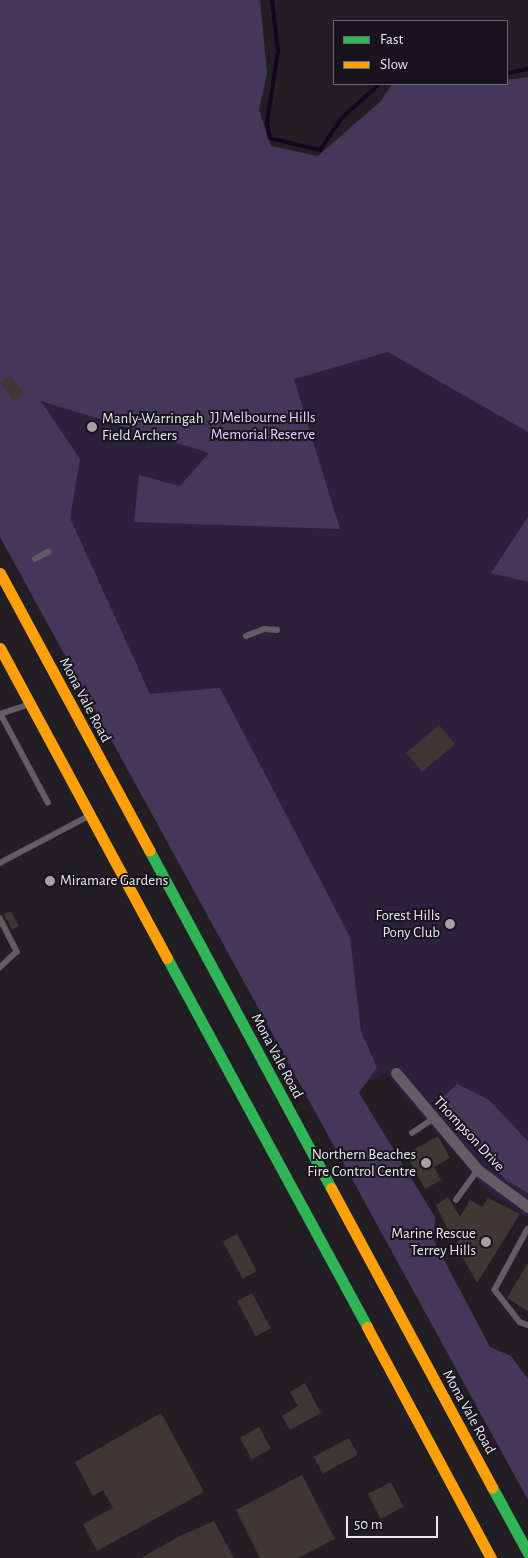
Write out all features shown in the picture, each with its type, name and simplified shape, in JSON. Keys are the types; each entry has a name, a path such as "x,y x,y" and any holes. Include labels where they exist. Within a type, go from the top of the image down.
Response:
{"highway":[{"name":"Mona Vale Road","path":"0,573 528,1553"},
{"path":"0,648 491,1558"}],"street":[{"name":"Thompson Drive","path":"396,1073 478,1170 528,1207"}],"lane":[{"path":"35,559 48,552"},
{"path":"246,636 264,629 277,630"},
{"path":"29,704 1,715 48,802"},
{"path":"0,863 89,816"},
{"path":"0,918 17,952 0,968"},
{"path":"412,1133 433,1119"},
{"path":"456,1200 478,1170"},
{"path":"528,1229 496,1290 520,1322 528,1325"}],"green space":[{"name":"JJ Melbourne Hills Memorial Reserve","path":"0,0 303,165 429,85 528,90 528,1217 489,1193 385,1073 321,1106 0,496"},
{"path":"0,0 260,0 267,73 259,110 271,146 318,156 381,101 391,85 508,85 508,80 528,77 528,432 388,352 294,379 340,529 134,522 139,475 180,486 209,453 41,401 80,459 70,518 150,694 220,688 350,937 361,1032 377,1067 359,1093 435,1217 434,1241 490,1347 511,1356 528,1379 528,1500 0,537"},
{"path":"528,517 528,582 491,573"},
{"path":"457,1084 489,1100 528,1141 528,1193 507,1181 434,1106"}],"building":[{"path":"10,375 24,394 14,402 0,383"},
{"path":"439,725 455,744 422,772 406,753"},
{"path":"11,911 19,926 12,930 4,915"},
{"name":"Northern Beaches Fire Control Centre","path":"438,1136 450,1158 434,1167 441,1180 425,1189 406,1154"},
{"name":"Marine Rescue Terrey Hills","path":"448,1197 460,1217 470,1200 482,1207 488,1198 520,1214 477,1283 456,1245 461,1237 447,1228 436,1205"},
{"path":"237,1234 257,1271 243,1279 223,1242"},
{"path":"528,1263 528,1311 507,1298"},
{"path":"252,1293 271,1328 256,1336 237,1301"},
{"path":"305,1383 321,1413 290,1430 282,1416 298,1406 290,1392"},
{"path":"161,1413 204,1492 97,1551 83,1524 113,1508 103,1490 93,1496 75,1462"},
{"path":"259,1427 271,1449 252,1460 240,1438"},
{"path":"349,1438 358,1455 323,1474 314,1457"},
{"path":"302,1475 335,1539 298,1558 260,1558 236,1510"},
{"path":"391,1482 404,1507 381,1519 368,1494"},
{"path":"214,1521 234,1558 141,1558 180,1536"}],"waterway":[{"path":"272,0 278,51 267,123 270,138 320,150 341,119 378,85"},
{"path":"508,73 528,69"}],"traffic: fast":[{"path":"149,850 331,1188"},
{"path":"167,958 367,1327"},
{"path":"492,1487 528,1553"}],"traffic: slow":[{"path":"0,573 149,850"},
{"path":"0,648 167,958"},
{"path":"331,1188 492,1487"},
{"path":"367,1327 491,1558"}],"place":[{"name":"Manly-Warringah Field Archers","path":"92,427"},
{"name":"Miramare Gardens","path":"50,881"},
{"name":"Forest Hills Pony Club","path":"450,924"},
{"name":"Northern Beaches Fire Control Centre","path":"426,1163"},
{"name":"Marine Rescue Terrey Hills","path":"486,1242"}]}
